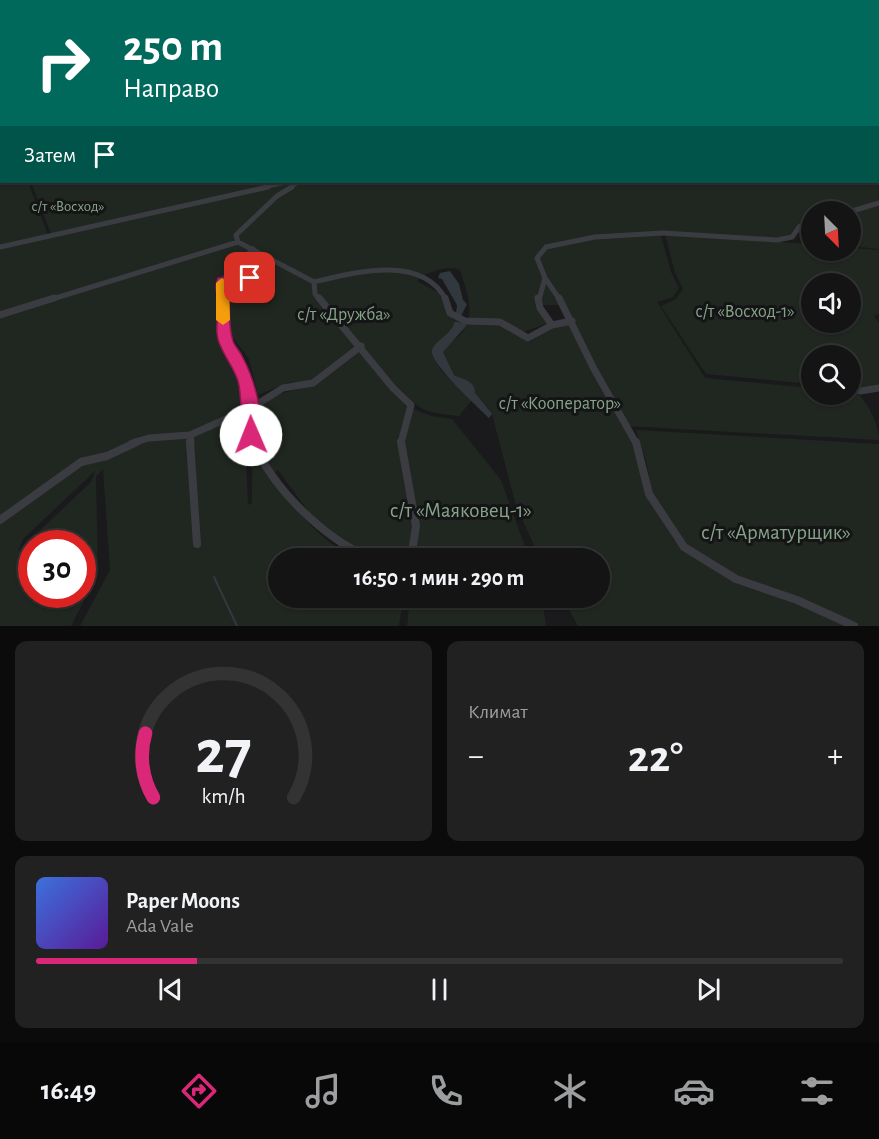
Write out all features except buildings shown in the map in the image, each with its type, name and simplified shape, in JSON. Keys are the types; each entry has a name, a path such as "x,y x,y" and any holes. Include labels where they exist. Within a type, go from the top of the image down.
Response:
{"street":[{"path":"0,247 284,183"},
{"path":"238,242 236,235 239,230 277,196 297,183"},
{"path":"861,208 879,203"},
{"path":"801,226 792,237 777,240 663,233 570,241 546,247 537,258 545,278 556,292 594,369 637,444 649,494 684,547 736,579 797,600 854,626"},
{"path":"0,315 238,242 314,282 380,268 401,271 421,279 443,293 450,313 465,321 501,322 528,338 552,324 572,321"},
{"path":"253,249 222,281 223,330 227,346 236,357 245,380 251,408 251,435 264,461 310,518 348,548"},
{"path":"222,281 250,278 254,283"},
{"path":"545,278 539,287 537,300 539,309 552,324"},
{"path":"314,282 315,294 379,367 392,388 402,394 411,405 401,442 416,526 413,548"},
{"path":"0,520 81,462 107,456 129,444 149,438 190,435 251,408 283,388 313,383 361,346"},
{"path":"861,391 879,387"},
{"path":"190,435 197,544"}],"green space":[{"path":"0,183 28,183 48,235 0,246"},
{"name":"с/т «Восход»","path":"31,183 279,183 51,234"},
{"path":"288,183 878,183 879,202 861,207 861,201 801,201 801,228 792,234 779,238 660,232 671,272 679,288 673,297 657,302 705,378 801,387 801,405 861,405 861,397 872,414 879,440 626,426 635,444 645,493 675,542 681,538 652,494 646,460 636,430 879,444 879,626 578,626 568,608 610,608 610,548 535,548 516,506 492,414 463,380 454,375 443,352 465,328 469,312 468,295 460,270 450,268 431,272 417,281 439,293 447,313 455,321 432,355 442,372 472,400 459,416 441,414 423,409 398,390 394,394 407,405 403,441 413,409 431,416 452,419 501,480 525,548 355,548 311,515 278,470 270,475 309,523 338,548 268,548 268,608 401,608 399,626 80,626 90,608 96,608 96,596 110,570 103,469 96,477 98,573 96,577 96,530 40,530 91,482 95,471 33,530 18,530 18,608 80,608 71,626 0,626 0,248","holes":["220,284 231,335 249,359 258,395 290,382 306,387 275,396 265,402 257,413 252,468 252,503 248,505 244,419 214,421 245,408 243,390 220,337 217,287","535,305 566,305 566,324 550,329 530,342 518,334 548,323"]},
{"path":"879,205 879,249 861,247 861,210"},
{"name":"с/т «Восход-1»","path":"665,234 801,243 801,261 861,261 861,249 879,250 879,314 874,316 879,323 879,385 861,387 861,345 801,345 801,383 706,374 661,306 676,299 683,289 675,273"},
{"path":"409,608 544,608 546,626 407,626"}],"shaded area":[{"path":"450,271 459,284 463,300 467,304 461,316 456,313 457,305 442,279 438,278 440,273"},
{"path":"455,321 467,325 443,352 454,375 473,385 475,393 492,414 489,418 446,374 433,356 434,346 450,331"}],"waterway":[{"path":"214,577 237,626"}],"slow traffic":[{"path":"222,283 225,302 223,320"}],"route":[{"path":"250,278 222,281 222,286 225,302 223,330 227,346 236,357 249,394 251,435"}],"park label":[{"name":"с/т «Дружба»","path":"344,315"},
{"name":"с/т «Кооператор»","path":"560,404"},
{"name":"с/т «Маяковец-1»","path":"461,510"},
{"name":"с/т «Арматурщик»","path":"776,532"}]}
